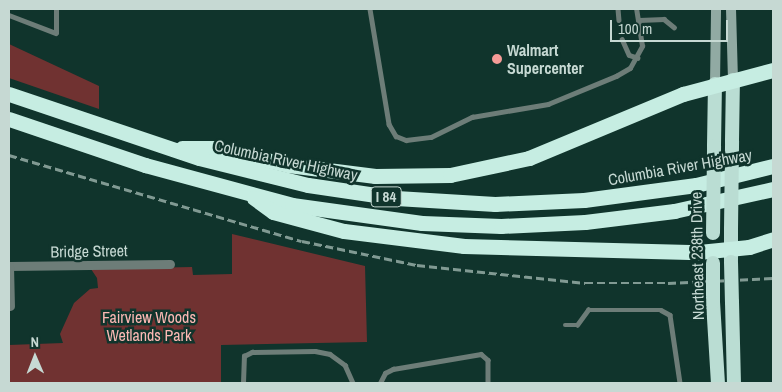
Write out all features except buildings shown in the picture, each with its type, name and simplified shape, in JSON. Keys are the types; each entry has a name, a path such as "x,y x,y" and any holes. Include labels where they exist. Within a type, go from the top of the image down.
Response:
{"highway":[{"path":"163,147 214,148 288,165 375,176 450,175 529,158 683,94 773,70"},
{"path":"733,80 731,255 734,383"},
{"name":"Northeast 238th Drive","path":"715,84 713,302 718,383"},
{"name":"Columbia River Highway","path":"9,94 163,147 308,185 380,196 465,203 557,202 630,196 696,185 773,166"},
{"name":"I 84","path":"9,119 145,165 292,204 380,218 511,226 639,216 773,189"},
{"path":"247,192 273,212 388,238 464,246 713,257 731,255 773,239"}],"main road":[{"name":"Northeast 238th Drive","path":"715,84 716,9"},
{"path":"731,9 733,80"}],"street":[{"name":"Bridge Street","path":"9,266 170,264"},
{"path":"9,266 10,306"}],"lane":[{"path":"9,15 56,33 56,9"},
{"path":"370,9 389,124 396,136 406,140 432,137 472,117 548,104 616,76 638,58 642,46 636,9"},
{"path":"618,9 619,20"},
{"path":"639,20 664,19 674,27"},
{"path":"622,39 629,55 638,58"},
{"path":"565,325 577,325 588,310 661,310 670,315 680,383"},
{"path":"243,383 244,356 252,352 315,351 330,354 345,365 353,383"},
{"path":"380,383 385,373 393,369 481,354 488,360 488,383"}],"green space":[{"path":"9,44 99,86 99,109 9,78"},
{"name":"Fairview Woods Wetlands Park","path":"232,234 365,266 367,342 221,345 221,383 9,383 9,345 63,343 60,334 74,303 90,289 98,288 97,278 91,269 192,267 193,275 232,274"}],"railway":[{"path":"9,155 302,241 417,265 585,283 668,283 773,278"}],"place":[{"name":"Walmart Supercenter","path":"497,59"}]}
